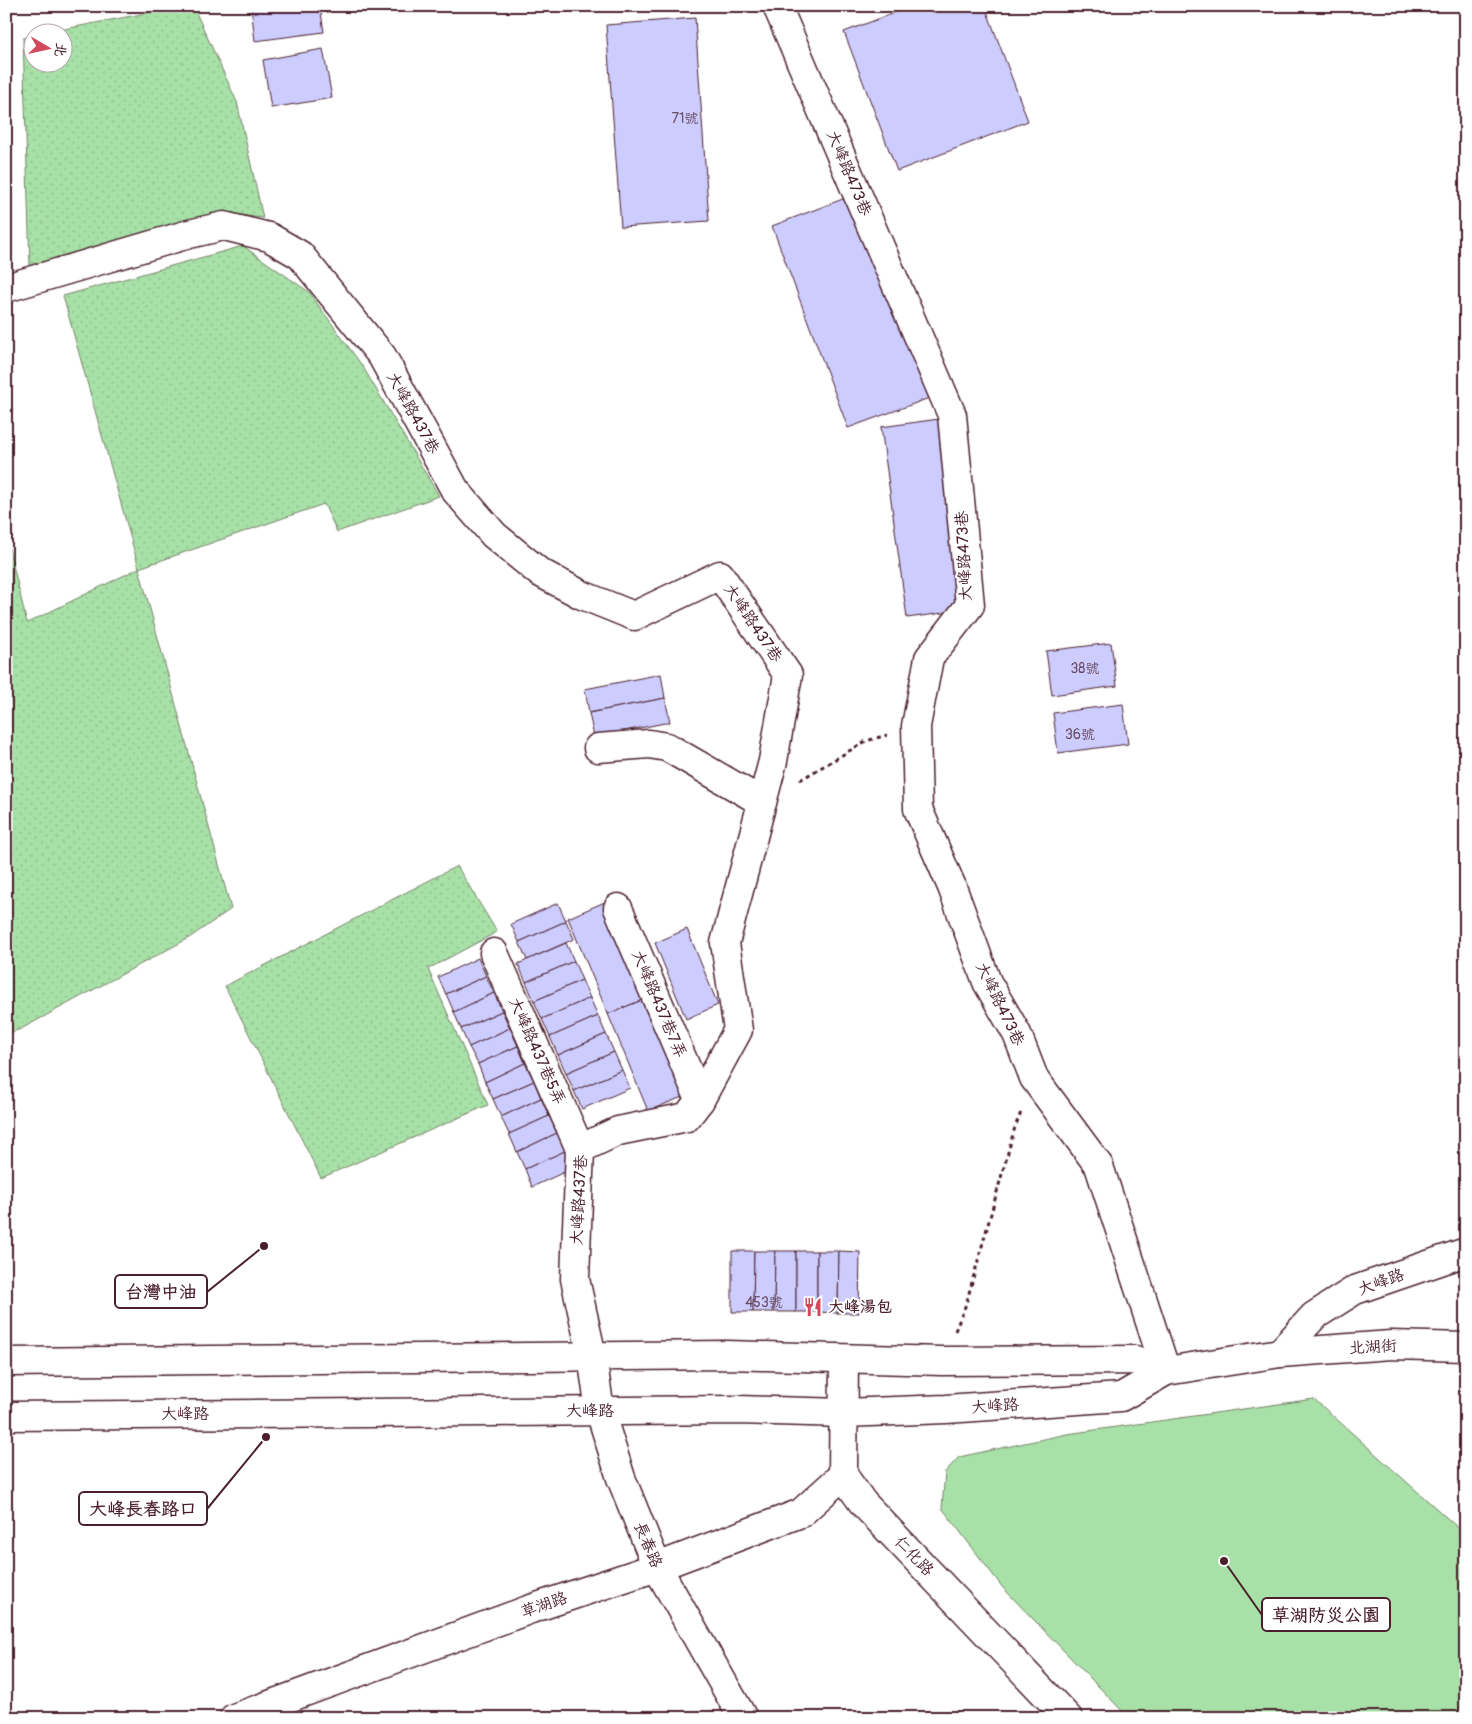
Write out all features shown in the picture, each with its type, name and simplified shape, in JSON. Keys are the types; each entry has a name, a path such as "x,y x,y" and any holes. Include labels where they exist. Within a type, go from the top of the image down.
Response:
{"street":[{"name":"大峰路473巷","path":"778,6 952,416 970,605 929,658 916,726 918,809 952,887 987,982 1017,1034 1034,1078 1099,1166 1166,1370"},
{"name":"大峰路437巷","path":"6,288 189,234 224,226 269,237 300,255 382,356 455,490 494,535 539,572 582,595 634,616 720,575 788,675 773,760 725,943 738,1030 700,1100 687,1117 618,1131 580,1149 575,1279 592,1356"},
{"path":"598,748 649,744 667,747 762,802"},
{"name":"大峰路437巷7弄","path":"618,908 700,1100"},
{"name":"大峰路437巷5弄","path":"494,953 580,1149"},
{"name":"大峰路","path":"6,1416 738,1410 844,1413 946,1409 1121,1397 1166,1370 1280,1353 1314,1316 1355,1290 1466,1252"},
{"name":"北湖街","path":"1280,1353 1391,1345 1466,1347"},
{"name":"大峰路","path":"6,1362 727,1355 844,1360 1135,1360 1166,1370"},
{"name":"長春路","path":"592,1356 600,1411 621,1478 657,1568 743,1718"},
{"path":"843,1475 844,1360"},
{"name":"草湖路","path":"234,1718 531,1609 657,1568 801,1513 843,1475"},
{"name":"仁化路","path":"843,1475 863,1502 1068,1718"}],"path":[{"path":"773,760 798,781 866,741 916,726"},
{"path":"942,1361 966,1304 1015,1126 1034,1078"}],"green space":[{"path":"183,6 193,6 237,102 263,218 219,213 30,266 24,72 72,72 72,28"},
{"path":"243,246 309,292 363,367 439,496 337,532 324,504 139,568 63,296"},
{"path":"6,536 27,623 139,568 231,909 189,938 21,1029 6,1034"},
{"path":"457,866 497,932 428,969 488,1105 321,1178 225,986"},
{"path":"1314,1399 1466,1535 1466,1696 1455,1718 1129,1718 1003,1588 942,1508 945,1472 959,1457 1067,1434"}],"building":[{"path":"251,6 320,6 324,32 255,41"},
{"path":"912,6 985,6 1028,121 897,171 844,32"},
{"path":"695,18 709,221 621,227 606,25"},
{"path":"323,49 332,98 271,108 263,60"},
{"path":"856,194 932,397 848,428 772,226"},
{"path":"939,419 965,610 907,618 881,427"},
{"path":"1111,643 1117,686 1052,695 1046,651"},
{"path":"661,674 665,698 589,713 585,689"},
{"path":"665,698 670,722 594,737 589,713"},
{"path":"1123,704 1128,744 1058,753 1053,713"},
{"path":"607,901 647,998 608,1014 568,918"},
{"path":"558,903 566,921 519,942 511,924"},
{"path":"566,921 574,939 527,960 519,942"},
{"path":"687,929 718,1005 686,1019 655,943"},
{"path":"566,943 574,961 526,982 518,964"},
{"path":"478,958 486,976 446,994 438,977"},
{"path":"574,961 582,980 534,1001 526,982"},
{"path":"486,976 494,993 454,1012 446,994"},
{"path":"582,980 590,998 542,1019 534,1001"},
{"path":"494,993 502,1011 461,1029 454,1012"},
{"path":"590,998 598,1016 550,1037 542,1019"},
{"path":"647,998 687,1095 648,1111 608,1014"},
{"path":"502,1011 510,1028 469,1047 461,1029"},
{"path":"598,1016 606,1034 558,1055 550,1037"},
{"path":"510,1028 518,1046 478,1064 469,1047"},
{"path":"606,1034 614,1052 566,1073 558,1055"},
{"path":"518,1046 525,1063 485,1082 478,1064"},
{"path":"614,1052 622,1070 574,1091 566,1073"},
{"path":"525,1063 534,1081 493,1099 485,1082"},
{"path":"622,1070 630,1088 582,1109 574,1091"},
{"path":"534,1081 541,1098 501,1117 493,1099"},
{"path":"541,1098 549,1116 509,1134 501,1117"},
{"path":"549,1116 557,1133 517,1152 509,1134"},
{"path":"557,1133 565,1151 525,1169 517,1152"},
{"path":"565,1151 573,1168 532,1187 525,1169"},
{"path":"732,1251 754,1251 753,1312 732,1312"},
{"path":"754,1251 775,1251 774,1312 753,1312"},
{"path":"775,1251 796,1251 796,1312 774,1312"},
{"path":"796,1251 817,1251 817,1312 796,1312"},
{"path":"817,1251 839,1251 838,1313 817,1312"},
{"path":"839,1251 860,1252 859,1313 838,1313"}],"place":[{"name":"台灣中油","path":"264,1246"},
{"name":"大峰湯包","path":"813,1307"},
{"name":"大峰長春路口","path":"266,1437"},
{"name":"草湖防災公園","path":"1224,1561"}]}
